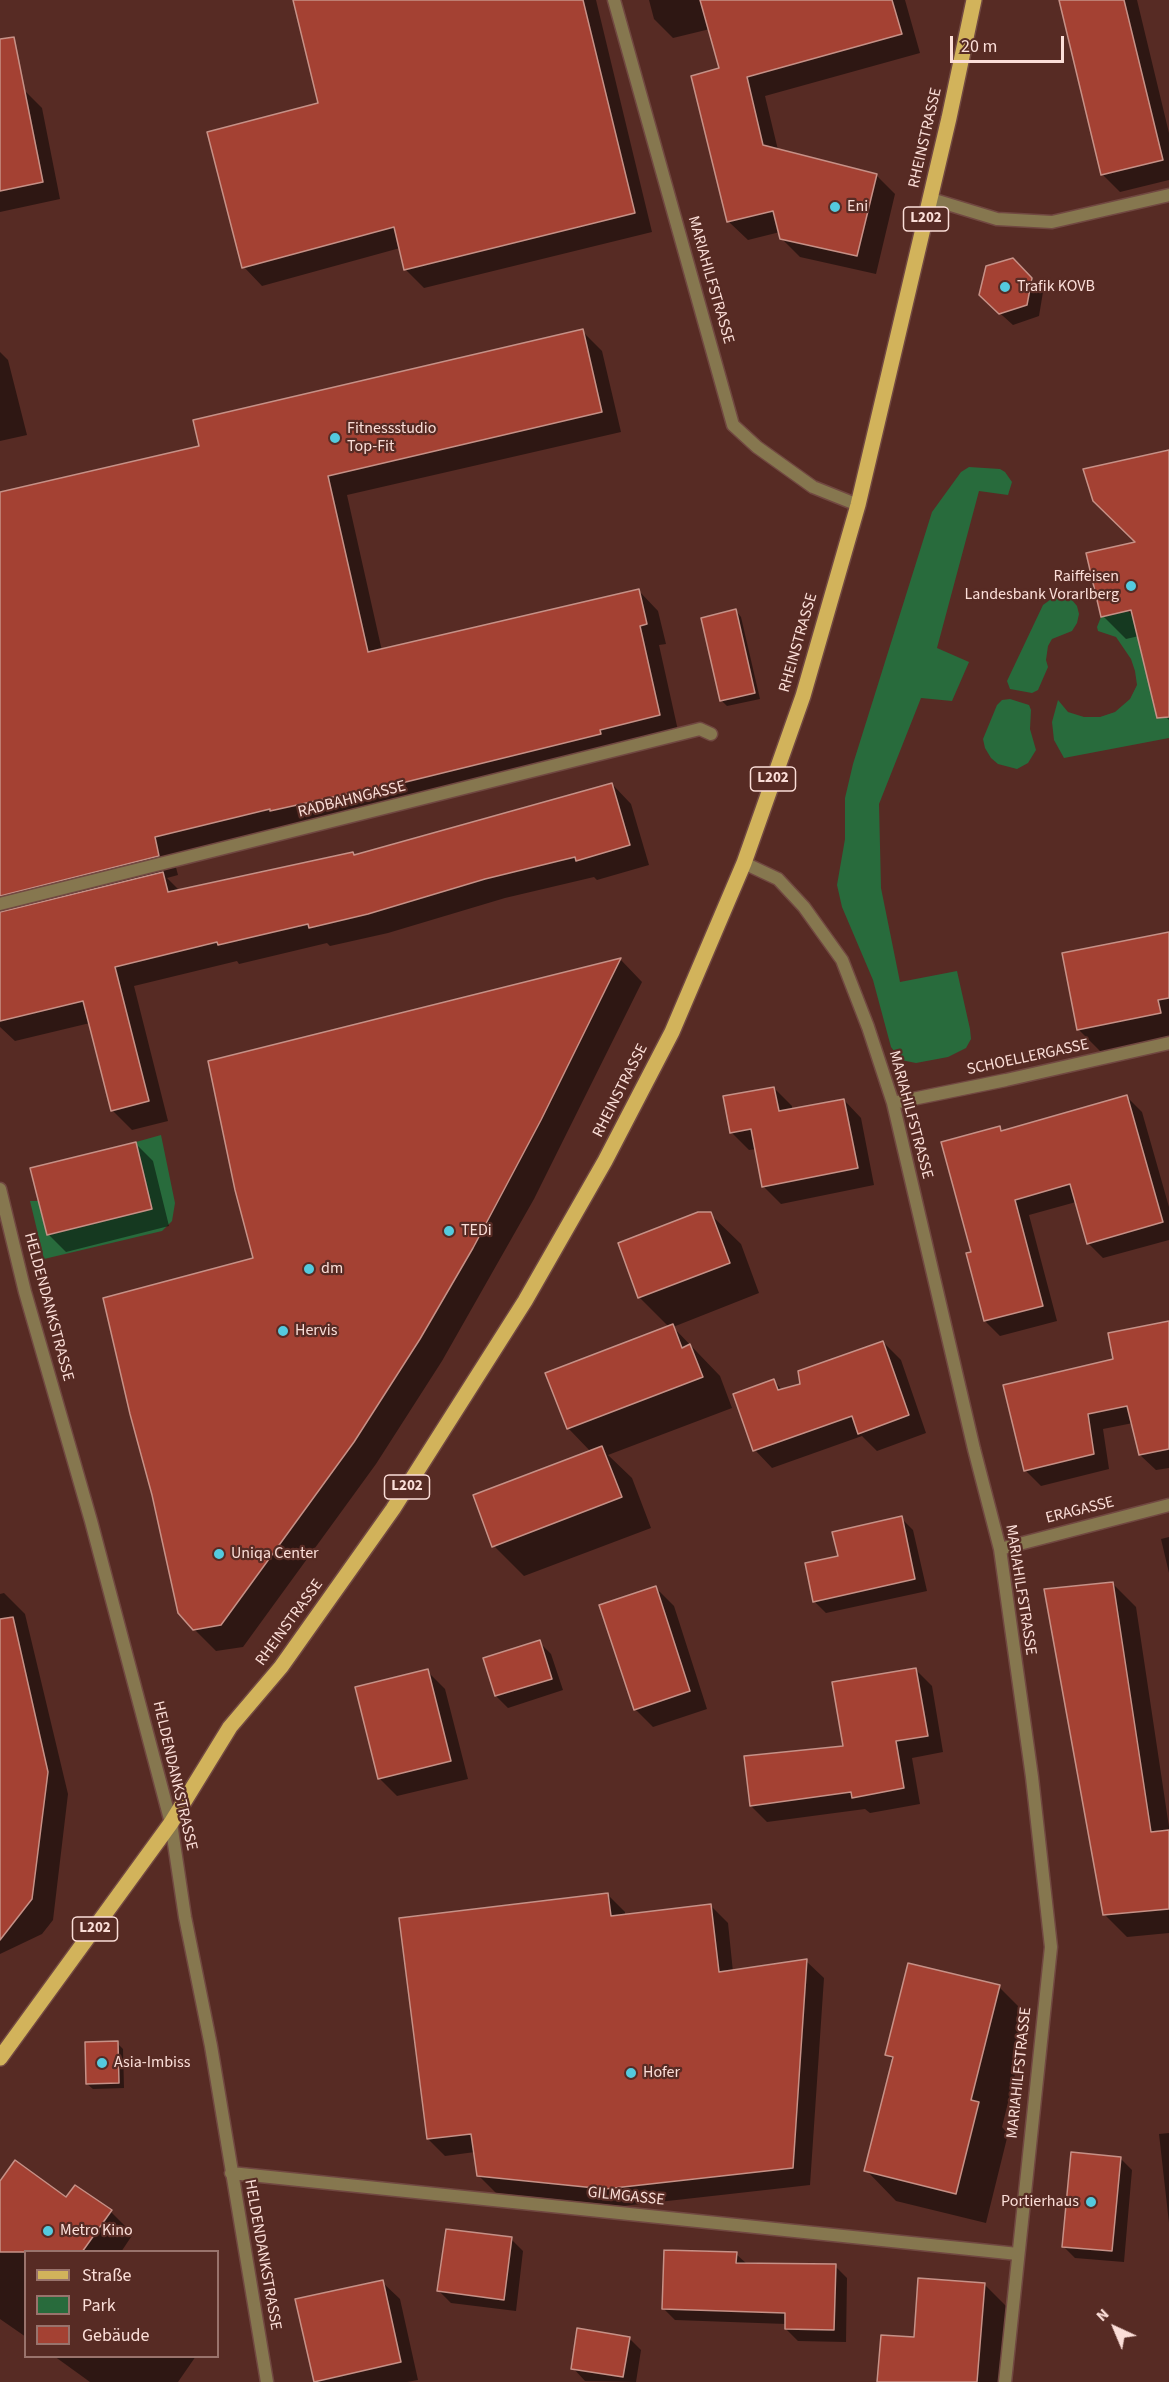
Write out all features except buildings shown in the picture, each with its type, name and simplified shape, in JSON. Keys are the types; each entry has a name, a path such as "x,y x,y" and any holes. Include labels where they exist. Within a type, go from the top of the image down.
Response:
{"main road":[{"name":"RHEINSTRASSE","path":"0,2058 171,1823 230,1726 281,1667 393,1509 525,1301 605,1161 672,1032 744,863 803,696 858,505 931,199 974,0"}],"street":[{"name":"MARIAHILFSTRASSE","path":"614,0 733,425 757,447 813,487 858,505"},
{"path":"931,199 997,219 1052,222 1169,195"},
{"name":"RADBAHNGASSE","path":"0,904 700,729 711,734"},
{"name":"MARIAHILFSTRASSE","path":"744,863 778,879 804,907 842,960 868,1027 893,1103 968,1426 1000,1549 1032,1777 1051,1947 1005,2382"},
{"name":"SCHOELLERGASSE","path":"893,1103 1169,1043"},
{"name":"HELDENDANKSTRASSE","path":"0,1189 25,1292 91,1521 171,1823 185,1917 211,2046 267,2382"},
{"name":"ERAGASSE","path":"1000,1549 1169,1505"},
{"name":"GILMGASSE","path":"231,2173 1018,2254"}],"green space":[{"path":"969,467 1000,469 1012,482 1008,495 979,491 937,648 969,662 952,701 921,698 879,804 881,888 900,982 957,971 970,1029 971,1039 966,1048 948,1057 916,1063 901,1060 891,1047 873,980 842,907 837,885 845,839 845,798 853,764 932,512 961,472"},
{"path":"1062,596 1072,600 1077,606 1079,614 1077,623 1072,631 1052,639 1048,646 1046,660 1048,667 1038,690 1032,693 1010,689 1007,681 1043,605 1054,597"},
{"path":"1127,611 1133,615 1169,704 1169,738 1064,758 1054,740 1052,722 1058,700 1068,712 1084,717 1100,717 1115,712 1130,699 1137,685 1131,659 1116,637 1098,631 1097,627 1101,617"},
{"path":"1010,699 1029,705 1030,729 1036,750 1028,763 1017,769 998,764 991,758 983,739 997,705 1002,700"},
{"path":"161,1135 175,1203 172,1221 162,1231 44,1259 30,1201 38,1201 47,1235 152,1209 136,1142"}],"place":[{"name":"Eni","path":"835,207"},
{"name":"Trafik KOVB","path":"1005,287"},
{"name":"Fitnessstudio Top-Fit","path":"335,438"},
{"name":"Raiffeisen Landesbank Vorarlberg","path":"1131,586"},
{"name":"TEDi","path":"449,1231"},
{"name":"dm","path":"309,1269"},
{"name":"Hervis","path":"283,1331"},
{"name":"Uniqa Center","path":"219,1554"},
{"name":"Asia-Imbiss","path":"102,2063"},
{"name":"Hofer","path":"631,2073"},
{"name":"Portierhaus","path":"1091,2202"},
{"name":"Metro Kino","path":"48,2231"}]}
